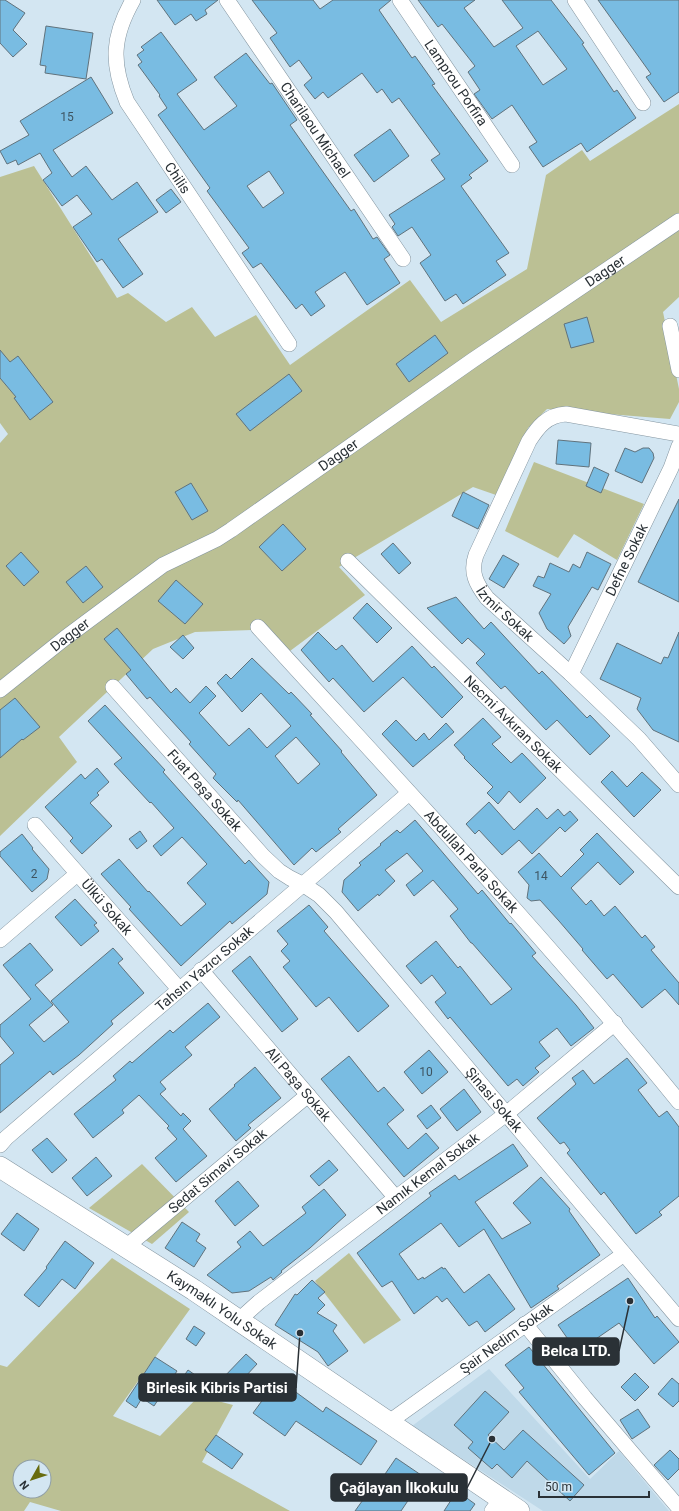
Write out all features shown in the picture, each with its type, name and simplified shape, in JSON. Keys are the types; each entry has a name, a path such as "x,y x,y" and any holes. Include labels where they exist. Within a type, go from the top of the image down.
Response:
{"street":[{"name":"Chilis","path":"134,0 120,28 116,46 118,80 127,102 289,344"},
{"name":"Charilaou Michael","path":"227,0 403,259"},
{"name":"Lamprou Porfira","path":"400,0 512,165"},
{"path":"575,0 643,103"},
{"name":"Dagger","path":"0,690 65,638 152,573 178,557 217,539 231,530 447,378 679,221"},
{"path":"670,326 679,370"},
{"name":"İzmir Sokak","path":"676,775 571,674 487,598 477,583 473,564 529,441 535,431 544,422 558,414 566,414 679,434"},
{"name":"Defne Sokak","path":"571,674 672,468 679,446"},
{"name":"Necmi Avkıran Sokak","path":"348,561 679,887"},
{"name":"Abdullah Parla Sokak","path":"258,627 615,1023 679,1102"},
{"name":"Fuat Paşa Sokak","path":"113,687 263,856 279,871 304,885"},
{"name":"Tahsın Yazıcı Sokak","path":"0,1145 6,1138 201,970 304,885 409,793"},
{"name":"Ülkü Sokak","path":"35,825 179,989"},
{"path":"0,940 77,874"},
{"name":"Şinasi Sokak","path":"304,885 319,895 336,912 679,1319"},
{"name":"Ali Paşa Sokak","path":"201,970 396,1198"},
{"name":"Namık Kemal Sokak","path":"238,1320 259,1302 506,1114 615,1023"},
{"name":"Sedat Simavi Sokak","path":"126,1247 308,1095"},
{"name":"Kaymaklı Yolu Sokak","path":"0,1167 194,1290 389,1422 496,1505 519,1511"},
{"name":"Şair Nedim Sokak","path":"389,1422 624,1254"},
{"path":"525,1324 584,1398 679,1508"}],"shaded area":[{"path":"489,1369 590,1479 619,1451 669,1511 543,1511 412,1426"}],"green space":[{"path":"679,104 679,297 663,312 679,389 679,402 670,419 547,409 528,428 496,495 473,487 339,567 365,595 290,651 252,630 195,632 153,649 59,737 77,762 0,836 0,443 8,434 0,423 0,177 34,166 117,298 128,293 166,322 192,307 215,337 256,315 290,365 410,280 441,322 527,269 546,175 582,150 590,161"},
{"path":"534,462 644,504 617,560 574,534 558,558 505,531"},
{"path":"142,1164 189,1212 152,1244 89,1208"},
{"path":"349,1253 401,1320 364,1344 315,1281"},
{"path":"112,1258 190,1309 113,1416 160,1436 199,1396 233,1405 202,1462 290,1511 61,1511 30,1502 24,1511 0,1511 0,1365 7,1367"}],"building":[{"path":"0,0 5,0 25,13 13,30 27,44 13,57 0,43"},
{"path":"157,0 218,0 205,10 207,14 196,21 191,14 175,25"},
{"path":"252,0 313,0 320,9 333,0 391,0 379,10 412,58 415,56 435,84 432,85 488,161 469,175 472,178 461,186 509,253 496,261 506,275 463,304 456,294 445,301 420,263 431,255 412,227 398,236 392,227 395,224 389,215 445,179 431,160 440,154 399,98 392,103 382,89 377,93 362,73 328,98 323,92 315,99 304,85 312,78 299,60 290,67 270,38 277,33"},
{"path":"418,0 475,0 464,8 494,47 523,28 502,0 551,0 584,43 582,44 614,92 617,90 636,118 587,152 581,143 543,167 529,147 537,142 512,105 492,119 474,94 480,90 468,72 475,66 442,24 438,27","holes":["538,31 567,69 543,85 516,46"]},
{"path":"598,0 679,0 679,92 664,102 646,77 651,74"},
{"path":"46,26 93,33 86,79 45,73 46,66 40,65"},
{"path":"161,32 197,80 177,94 204,130 237,106 214,77 246,53 270,84 272,83 297,120 290,125 316,162 351,211 354,209 373,239 377,237 390,255 384,259 400,283 367,305 345,272 315,292 325,306 311,316 302,304 296,309 261,263 253,268 242,253 249,248 207,191 210,188 158,115 167,108 159,96 160,95 138,65 142,62 137,55 144,50 141,47","holes":["269,171 284,193 263,208 247,186"]},
{"path":"91,77 113,113 53,150 72,177 86,166 112,200 137,182 158,212 118,239 143,274 123,288 102,259 97,262 73,227 92,214 77,195 62,206 43,180 52,173 40,153 18,165 16,160 7,164 0,151 29,135 20,121"},
{"path":"390,129 409,156 374,182 354,155"},
{"path":"171,189 181,202 166,213 156,200"},
{"path":"587,317 594,342 571,348 564,324"},
{"path":"435,335 448,353 409,382 396,364"},
{"path":"0,350 10,362 18,356 53,402 30,420 14,398 16,397 0,378"},
{"path":"289,374 302,391 250,431 236,414"},
{"path":"558,440 591,443 589,467 556,464"},
{"path":"625,448 635,452 643,448 649,448 653,453 654,458 642,483 615,471"},
{"path":"594,467 609,474 601,493 586,486"},
{"path":"191,483 208,511 192,520 175,492"},
{"path":"463,492 489,505 478,529 452,516"},
{"path":"679,499 679,602 638,582"},
{"path":"283,524 306,549 282,571 259,547"},
{"path":"393,543 411,563 399,574 381,554"},
{"path":"21,552 39,572 24,586 6,566"},
{"path":"587,552 611,564 598,590 592,587 568,627 571,636 564,644 547,629 539,613 551,594 533,586 538,576 544,578 550,563 569,572 573,564 580,568"},
{"path":"503,555 519,564 504,588 489,579"},
{"path":"86,566 103,587 83,603 66,582"},
{"path":"176,580 203,604 185,624 158,601"},
{"path":"456,597 484,629 491,622 539,674 542,671 587,718 590,715 610,736 590,755 557,720 546,730 505,686 501,689 476,663 485,654 468,638 462,644 427,608"},
{"path":"367,603 392,628 377,643 353,618"},
{"path":"117,628 171,693 176,688 190,703 206,686 216,696 199,713 229,746 249,728 267,748 291,726 261,693 242,712 217,683 226,674 231,679 252,658 289,694 291,692 312,714 310,715 342,751 341,752 377,795 338,829 341,832 316,852 312,848 294,865 238,800 237,802 213,778 216,774 189,744 191,742 150,697 147,699 126,674 131,670 104,639","holes":["296,737 320,764 298,784 275,756"]},
{"path":"318,632 336,650 342,645 373,682 412,646 432,668 434,666 463,697 442,718 403,677 364,712 333,678 329,682 301,650"},
{"path":"679,632 679,742 653,730 637,709 641,698 600,679 617,643 661,664 664,657 668,658"},
{"path":"183,635 194,648 183,659 170,647"},
{"path":"15,698 40,727 23,740 22,739 0,758 0,710"},
{"path":"105,705 165,770 163,772 245,864 249,860 269,882 267,894 232,924 230,921 181,966 129,909 131,907 101,874 119,859 181,926 206,904 187,883 207,864 182,837 161,856 153,846 174,828 114,764 122,758 88,721"},
{"path":"483,718 501,737 492,744 511,763 522,753 546,778 520,803 509,791 498,804 487,793 493,787 464,758 465,757 454,745"},
{"path":"396,720 416,741 424,733 429,740 446,723 454,732 413,767 382,734"},
{"path":"97,768 109,782 97,793 99,795 90,803 112,826 82,854 70,841 73,838 45,807 81,774 85,779"},
{"path":"612,771 627,787 642,772 661,790 634,817 601,782"},
{"path":"489,802 514,830 537,808 547,819 558,809 564,816 570,811 578,820 565,832 560,827 532,854 519,840 502,855 479,830 475,834 466,824"},
{"path":"415,820 478,894 482,890 510,924 511,923 536,953 532,956 576,1005 594,1028 571,1046 557,1028 539,1042 550,1056 535,1068 539,1072 523,1086 517,1079 508,1086 450,1017 448,1019 435,1002 446,993 432,975 421,984 406,966 436,941 458,968 460,966 491,1005 512,989 471,943 450,916 458,909 433,880 414,896 406,885 423,871 407,853 385,870 395,881 379,896 378,894 358,911 342,892 344,880 361,865 359,863 397,830 400,833"},
{"path":"140,831 147,841 137,849 129,839"},
{"path":"597,833 634,872 620,885 598,862 571,888 586,905 591,900 604,916 615,906 642,938 645,935 655,947 651,950 679,983 679,1005 665,989 642,1008 613,974 607,979 540,900 531,901 527,898 529,885 518,872 539,853 561,877 584,854 580,850"},
{"path":"22,834 33,848 32,849 49,869 47,879 32,892 0,856 0,852"},
{"path":"75,899 97,923 94,925 99,931 81,946 55,917"},
{"path":"309,905 328,927 324,931 389,1006 358,1032 329,997 316,1007 283,967 290,961 281,951 288,944 277,931"},
{"path":"30,943 53,970 35,985 53,1005 29,1025 44,1042 69,1022 51,1001 113,948 123,959 118,963 144,993 111,1021 113,1024 79,1055 53,1075 50,1071 0,1113 0,1065 14,1053 0,1036 0,1025 31,999 3,965"},
{"path":"250,956 298,1019 282,1032 232,971"},
{"path":"208,1003 220,1017 185,1047 192,1055 160,1082 166,1089 160,1094 181,1116 183,1113 191,1121 183,1129 207,1156 176,1182 155,1158 177,1139 167,1128 169,1126 139,1095 122,1110 124,1113 93,1138 74,1114 116,1080 113,1076 130,1061 132,1063 170,1030 173,1033"},
{"path":"429,1050 448,1072 422,1094 404,1072"},
{"path":"349,1056 378,1092 384,1087 404,1110 387,1124 408,1149 426,1133 439,1148 404,1177 321,1079"},
{"path":"627,1058 647,1083 638,1090 659,1117 667,1111 679,1127 679,1196 659,1212 662,1215 636,1234 604,1192 601,1195 567,1153 570,1150 564,1142 560,1144 537,1118 576,1084 572,1078 583,1070 594,1084"},
{"path":"255,1067 281,1098 248,1125 251,1128 236,1141 209,1109"},
{"path":"464,1089 481,1112 457,1131 440,1109"},
{"path":"431,1105 441,1118 427,1129 417,1116"},
{"path":"47,1138 67,1160 52,1173 32,1150"},
{"path":"513,1144 528,1166 475,1202 502,1239 531,1223 513,1203 541,1177 570,1209 569,1211 600,1255 557,1286 559,1289 531,1308 484,1229 459,1247 441,1223 399,1254 418,1280 423,1277 424,1279 442,1267 443,1269 445,1268 464,1293 489,1274 515,1309 485,1332 477,1321 469,1326 447,1298 442,1302 437,1296 414,1314 392,1281 382,1287 357,1253 431,1196 429,1193 455,1175 459,1180"},
{"path":"96,1157 112,1176 87,1196 72,1178"},
{"path":"329,1160 338,1170 319,1186 310,1176"},
{"path":"238,1181 259,1206 235,1226 215,1201"},
{"path":"324,1189 346,1215 310,1248 281,1271 282,1272 273,1280 271,1277 249,1291 232,1293 207,1275 241,1247 237,1242 250,1231 263,1246 306,1213 302,1207"},
{"path":"17,1213 39,1229 24,1251 1,1234"},
{"path":"182,1222 200,1234 196,1241 206,1248 194,1267 165,1248"},
{"path":"65,1241 94,1263 75,1289 62,1279 39,1307 24,1295 47,1268 46,1267"},
{"path":"628,1278 655,1318 657,1316 679,1342 654,1364 619,1323 577,1352 558,1325"},
{"path":"312,1280 325,1292 318,1298 325,1305 317,1313 337,1325 333,1331 348,1351 328,1366 318,1352 275,1325 295,1294 297,1295"},
{"path":"194,1326 205,1333 196,1346 186,1339"},
{"path":"529,1347 615,1453 589,1475 519,1392 524,1388 505,1365"},
{"path":"246,1354 257,1364 232,1391 221,1380"},
{"path":"155,1357 177,1371 154,1406 142,1398 136,1408 126,1401"},
{"path":"188,1370 198,1377 191,1387 181,1380"},
{"path":"635,1373 649,1387 635,1401 621,1387"},
{"path":"672,1378 679,1384 679,1401 673,1407 658,1394"},
{"path":"278,1379 323,1412 326,1407 377,1441 361,1465 296,1421 285,1436 253,1413"},
{"path":"485,1391 509,1412 488,1435 504,1450 523,1430 584,1485 570,1501 527,1461 512,1478 497,1464 492,1469 468,1448 473,1442 454,1425"},
{"path":"638,1409 650,1427 632,1439 620,1420"},
{"path":"216,1435 243,1454 232,1469 205,1450"},
{"path":"670,1450 679,1459 679,1469 668,1480 654,1465"},
{"path":"396,1458 424,1477 401,1511 355,1511 365,1497 368,1499"},
{"path":"457,1491 475,1504 470,1511 444,1511"}],"place":[{"name":"Belca LTD.","path":"630,1301"},
{"name":"Birlesik Kibris Partisi","path":"300,1333"},
{"name":"Çağlayan İlkokulu","path":"492,1439"}]}
